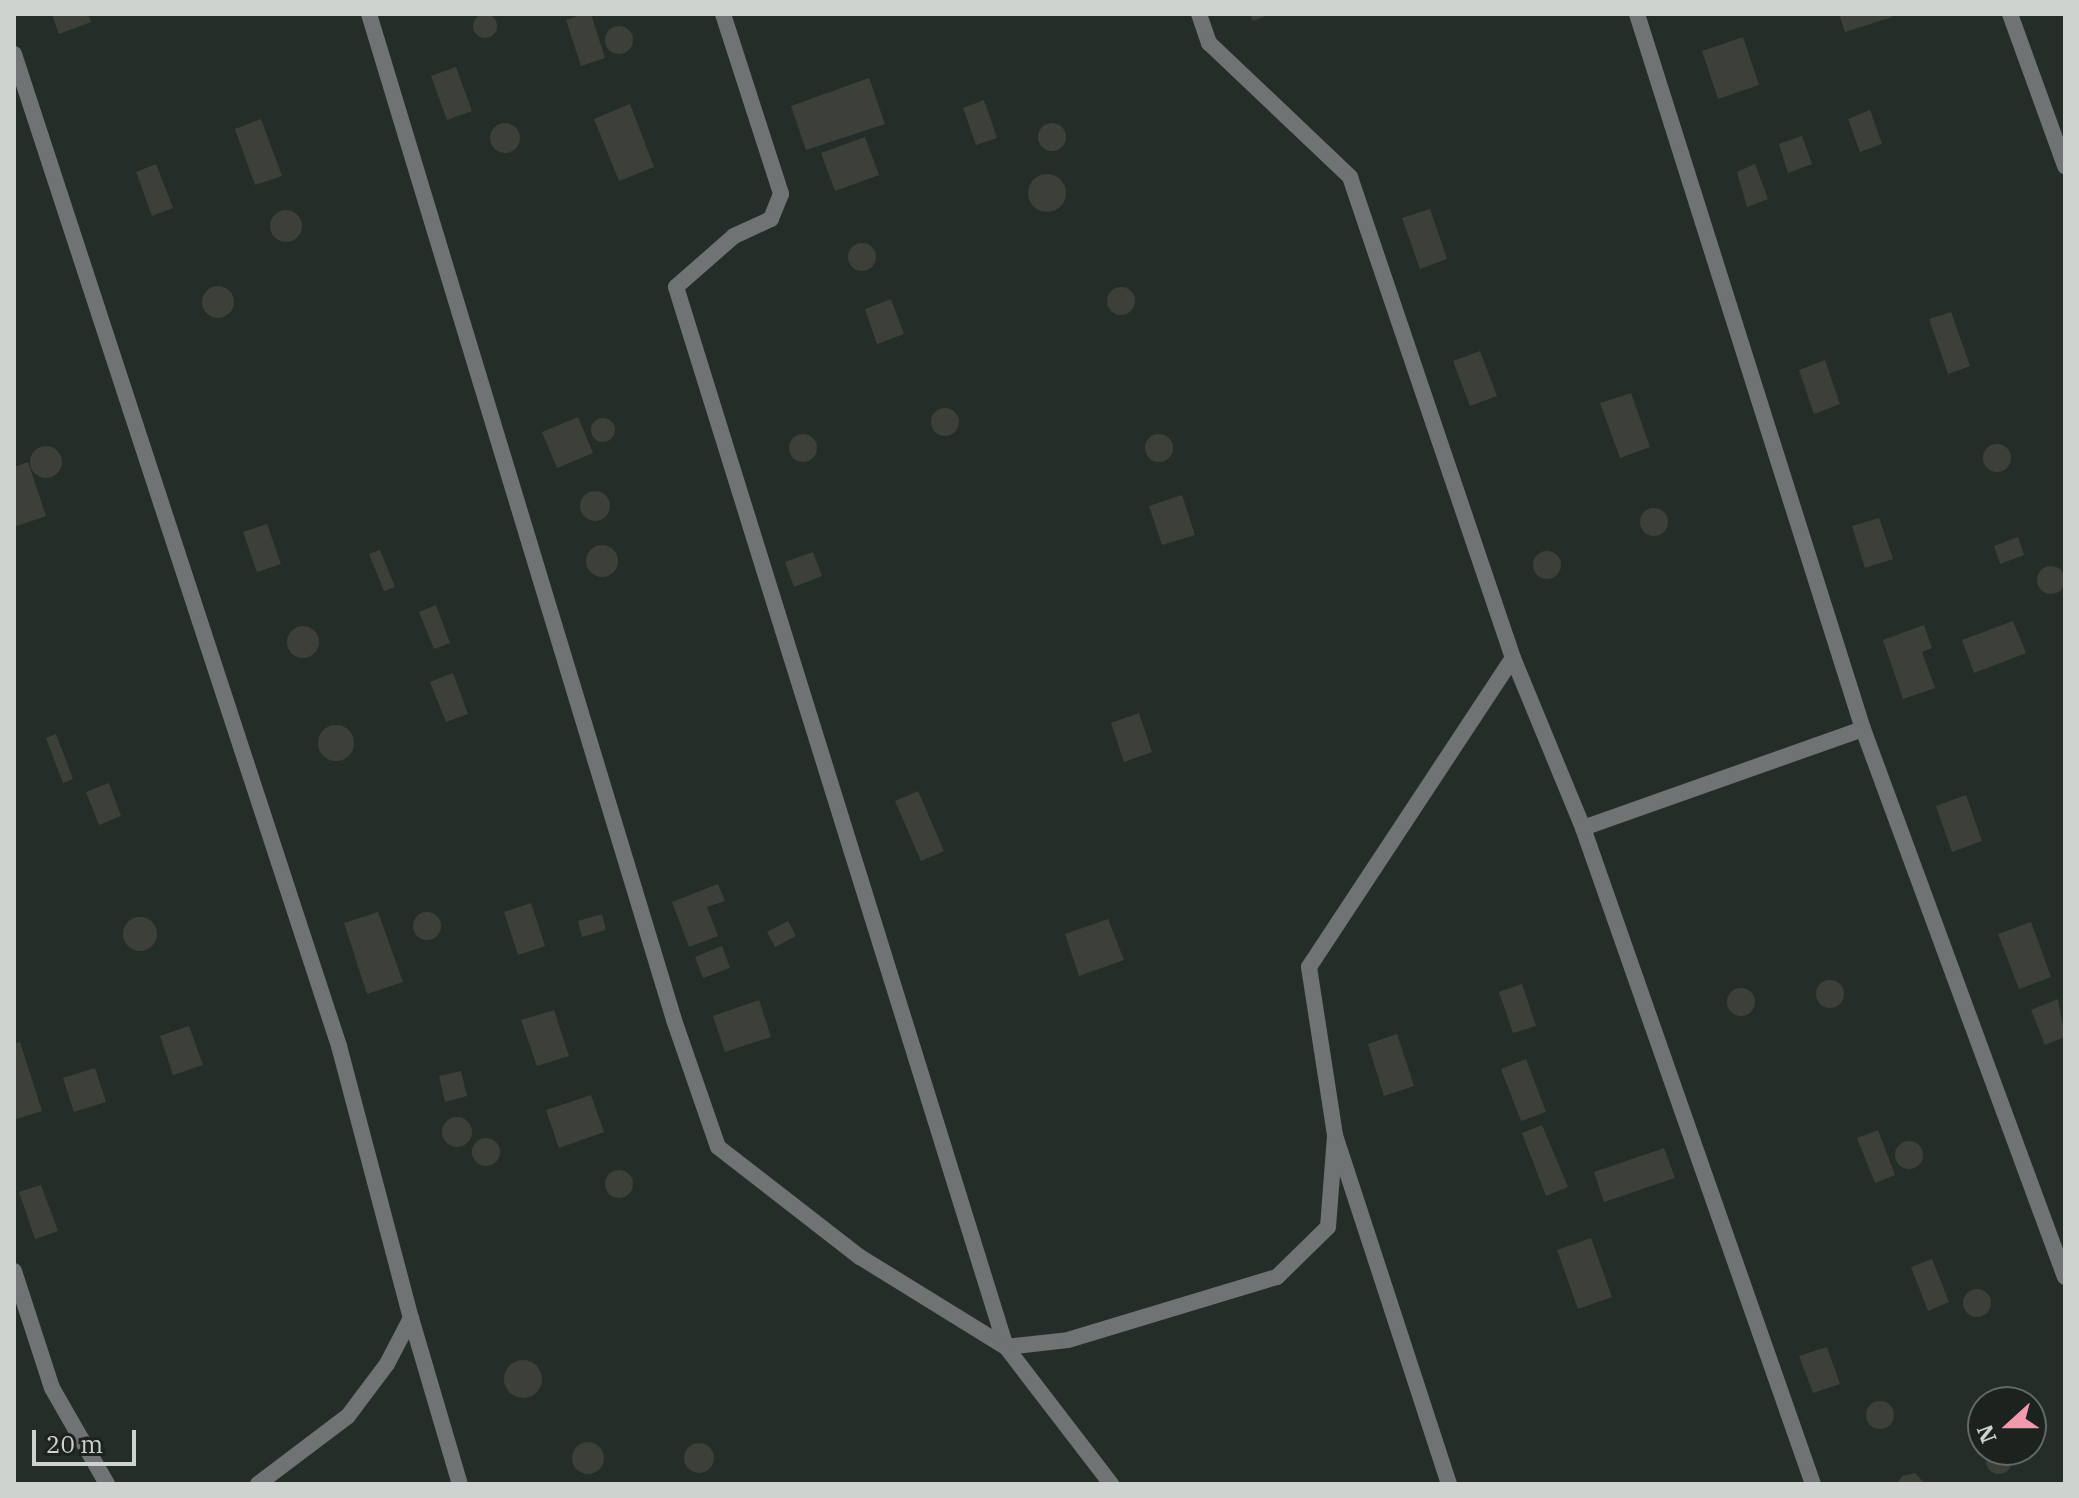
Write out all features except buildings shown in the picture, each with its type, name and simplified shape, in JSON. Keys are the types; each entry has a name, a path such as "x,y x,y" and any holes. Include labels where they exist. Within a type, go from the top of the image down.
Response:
{"street":[{"path":"369,14 674,1020 718,1147 860,1257 1006,1347 1068,1340 1277,1277 1328,1227 1335,1135"},
{"path":"723,14 781,194 771,219 734,236 676,287 1006,1347 1111,1484"},
{"path":"1199,14 1209,43 1350,177 1513,658 1583,828 1813,1484"},
{"path":"1637,14 1863,729 2065,1277"},
{"path":"2010,14 2065,166"},
{"path":"14,54 339,1046 411,1318 460,1484"},
{"path":"1449,1484 1335,1135 1309,967 1513,658"},
{"path":"1583,828 1863,729"},
{"path":"14,1271 52,1388 107,1484"},
{"path":"258,1484 348,1416 387,1364 411,1318"}]}
